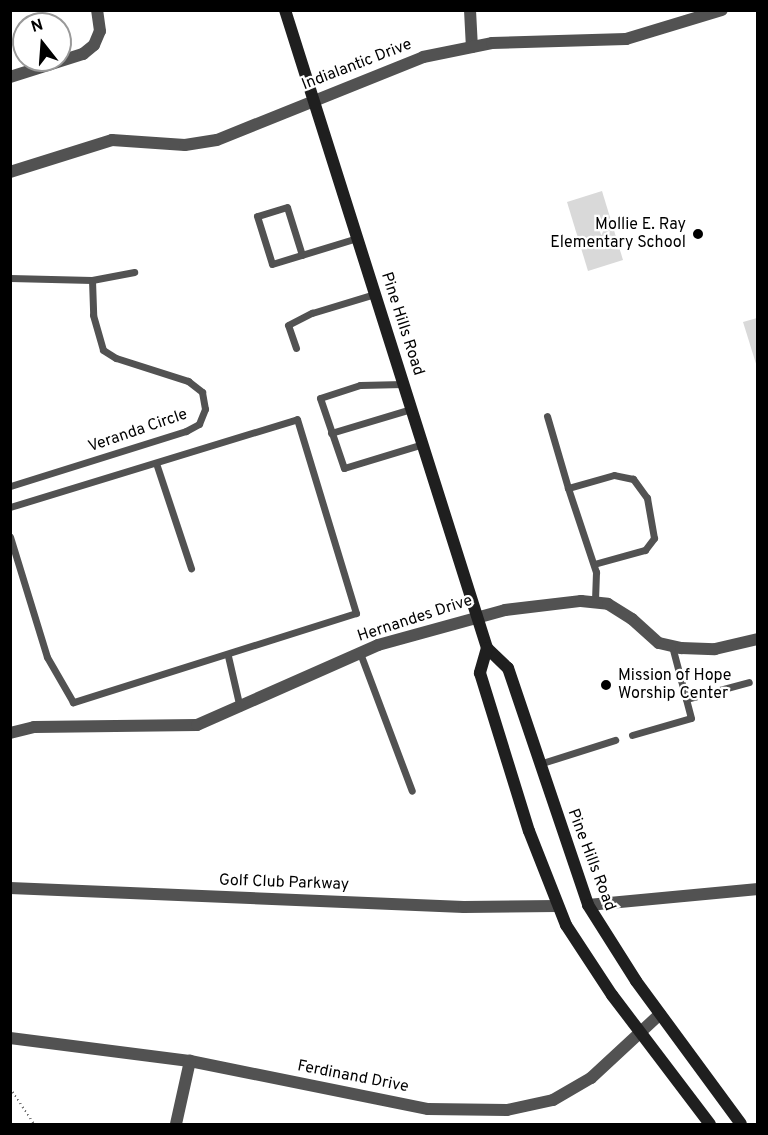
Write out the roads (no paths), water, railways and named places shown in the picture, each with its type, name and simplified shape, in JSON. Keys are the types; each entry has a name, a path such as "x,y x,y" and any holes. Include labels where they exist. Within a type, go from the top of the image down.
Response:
{"main road":[{"name":"Pine Hills Road","path":"285,10 487,648 508,668 588,905 602,932 741,1125"},
{"name":"Pine Hills Road","path":"487,648 480,673 529,831 557,906 588,960 710,1125"}],"street":[{"path":"10,77 88,50 100,31 97,10"},
{"path":"470,10 472,46"},
{"name":"Indialantic Drive","path":"10,172 112,140 185,145 217,140 409,61 472,46 626,39 722,10"},
{"name":"Hernandes Drive","path":"10,733 34,727 197,725 240,708 360,653 477,615 581,601 608,604 632,619 659,643 672,646 715,649 758,639"},
{"name":"Golf Club Parkway","path":"10,888 464,906 557,906"},
{"path":"588,905 758,889"},
{"name":"Ferdinand Drive","path":"10,1038 190,1061 428,1109 507,1110 553,1100 591,1078 660,1014"},
{"path":"176,1125 190,1061"},
{"path":"507,1110 507,1125"}],"lane":[{"path":"302,255 287,207 257,216 272,264 302,255 357,238"},
{"path":"10,278 92,280 134,272"},
{"name":"Veranda Circle","path":"10,486 199,424 205,409 202,392 188,381 116,358 103,350 93,315 92,280"},
{"path":"296,348 288,325 312,313 375,294"},
{"path":"403,384 360,385 321,395 331,433 344,468 423,444"},
{"path":"331,433 411,409"},
{"path":"547,416 594,564 595,603"},
{"path":"10,507 297,419 356,614 228,656 73,702 47,657 10,537"},
{"path":"156,462 191,568"},
{"path":"568,488 623,475 641,485 646,498 654,538 645,550 594,564"},
{"path":"632,735 691,718 672,646"},
{"path":"360,653 412,791"},
{"path":"228,656 240,708"},
{"path":"686,699 749,682"},
{"path":"539,764 615,740"}],"place":[{"name":"Mollie E. Ray Elementary School","path":"698,234"},
{"name":"Mission of Hope Worship Center","path":"606,685"}]}
